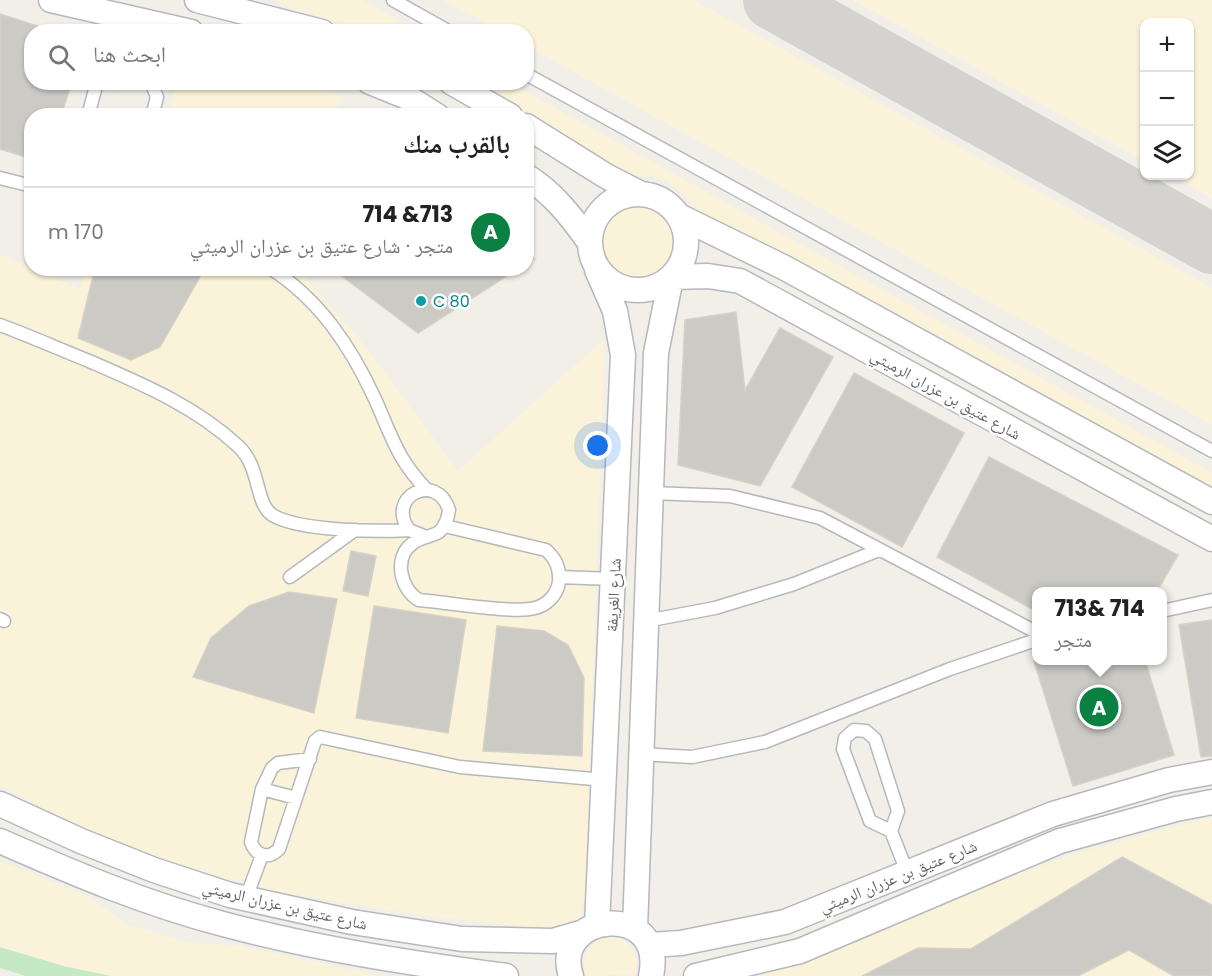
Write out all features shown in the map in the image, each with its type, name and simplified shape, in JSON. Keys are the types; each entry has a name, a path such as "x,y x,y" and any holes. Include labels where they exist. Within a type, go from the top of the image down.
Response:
{"street":[{"path":"51,0 138,24"},
{"path":"197,0 291,24"},
{"path":"388,90 424,108"},
{"path":"465,90 496,108"},
{"path":"534,131 606,176 640,194"},
{"path":"534,181 560,203 588,240"},
{"path":"640,194 656,197 669,205 679,216 687,242 685,255 671,278 657,287 640,291 624,289 609,282 597,270 588,240 592,225 611,201 625,195 640,194"},
{"name":"شارع عتيق بن عزران الرميثي","path":"679,216 785,268 1212,502"},
{"name":"شارع الغريفة","path":"590,928 604,780 623,355 615,311 597,270"},
{"name":"شارع عتيق بن عزران الرميثي","path":"671,278 708,276 740,281 1212,539"},
{"name":"شارع الغريفة","path":"651,976 652,955 642,937 640,754 656,353 671,278"},
{"name":"شارع عتيق بن عزران الرميثي","path":"0,804 81,842 154,870 246,898 352,922 462,939 553,941 616,922 642,937 681,943 785,922 1053,814 1169,780 1212,772"},
{"name":"شارع عتيق بن عزران الرميثي","path":"696,976 800,951 1060,842 1176,808 1212,802"},
{"name":"شارع عتيق بن عزران الرميثي","path":"0,841 89,879 221,924 348,954 506,976"},
{"path":"571,976 570,956 575,943 590,928"}],"lane":[{"path":"393,0 436,24"},
{"path":"534,78 1212,451"},
{"path":"90,108 95,90"},
{"path":"154,90 157,98 154,108"},
{"path":"0,178 24,184"},
{"path":"280,276 304,294 344,342 376,402 398,454 427,490"},
{"path":"0,325 146,386 211,422 248,455 257,475 261,501 265,509 277,517 355,530 409,530 424,536"},
{"path":"409,530 402,515 403,507 412,494 427,490 435,492 446,503 449,510 445,526 407,547 401,574 406,590 419,600 526,610 536,608 553,596 559,577 554,557 546,550 445,526"},
{"path":"651,493 730,496 820,518 1032,630"},
{"path":"290,577 355,530"},
{"path":"646,621 715,608 760,594 879,550"},
{"path":"559,577 613,579"},
{"path":"1167,610 1212,600"},
{"path":"640,754 692,757 765,742 950,669 1032,641"},
{"path":"891,831 870,821 843,749 845,738 854,730 866,731 875,739 898,811 891,831 907,872"},
{"path":"310,759 278,763 272,768 262,789 251,842 254,849 262,855 269,855 279,849 310,759 315,740 320,737 460,766 604,780"},
{"path":"262,789 296,798"},
{"path":"246,898 262,855"}],"green space":[{"path":"0,947 64,966 112,976 26,976 0,968"}],"sand":[{"path":"273,0 362,0 405,24 340,24 294,10"},
{"path":"443,0 694,0 1212,288 1212,425 534,50 534,24 487,24"},
{"path":"853,0 1212,0 1212,198 1178,180 1194,180 1194,18 1140,18 1140,159"},
{"path":"176,90 320,90 343,96 337,108 169,108"},
{"path":"478,90 523,90 1212,473 1212,490 704,220 687,198 661,179 621,177 534,124 534,108 507,108"},
{"path":"637,204 652,207 665,215 673,228 676,243 673,258 665,271 652,279 637,282 622,279 609,271 601,258 598,243 601,228 609,215 622,207"},
{"path":"0,254 24,264 24,276 50,276 80,289 83,276 304,276 365,346 458,471 605,338 585,898 578,920 550,930 414,914 273,891 154,858 64,821 0,785"},
{"path":"1212,817 1212,976 753,976 806,962 934,905 1073,854"},
{"path":"0,861 90,897 126,924 189,943 234,945 382,976 112,976 64,966 0,947"},
{"path":"611,936 624,941 633,949 636,961 635,974 587,976 584,962 588,950 598,941"}],"building":[{"path":"0,14 31,24 24,24 24,90 69,90 64,108 24,108 24,156 0,149"},
{"path":"93,276 200,276 160,347 131,360 78,338"},
{"name":"C 80","path":"342,276 507,276 418,333"},
{"path":"736,312 745,390 780,328 833,357 760,486 678,465 685,320"},
{"path":"854,373 964,433 902,547 792,487"},
{"path":"989,457 1178,555 1160,586 1032,587 1032,609 937,557"},
{"path":"351,551 376,556 368,596 343,591"},
{"path":"289,592 337,599 314,713 193,677 211,638 249,606"},
{"path":"374,606 466,620 448,733 356,718"},
{"path":"1212,620 1212,756 1201,757 1179,625"},
{"path":"497,626 544,631 568,645 584,678 582,756 483,751"},
{"path":"1035,665 1147,665 1174,755 1073,786"},
{"path":"1122,857 1212,905 1212,976 1174,976 1129,950 1078,976 862,976 918,948 971,949"}],"taxiway":[{"path":"773,0 1212,244"}],"place":[{"name":"C 80","path":"421,301"},
{"name":"713& 714","path":"1099,707"}]}
